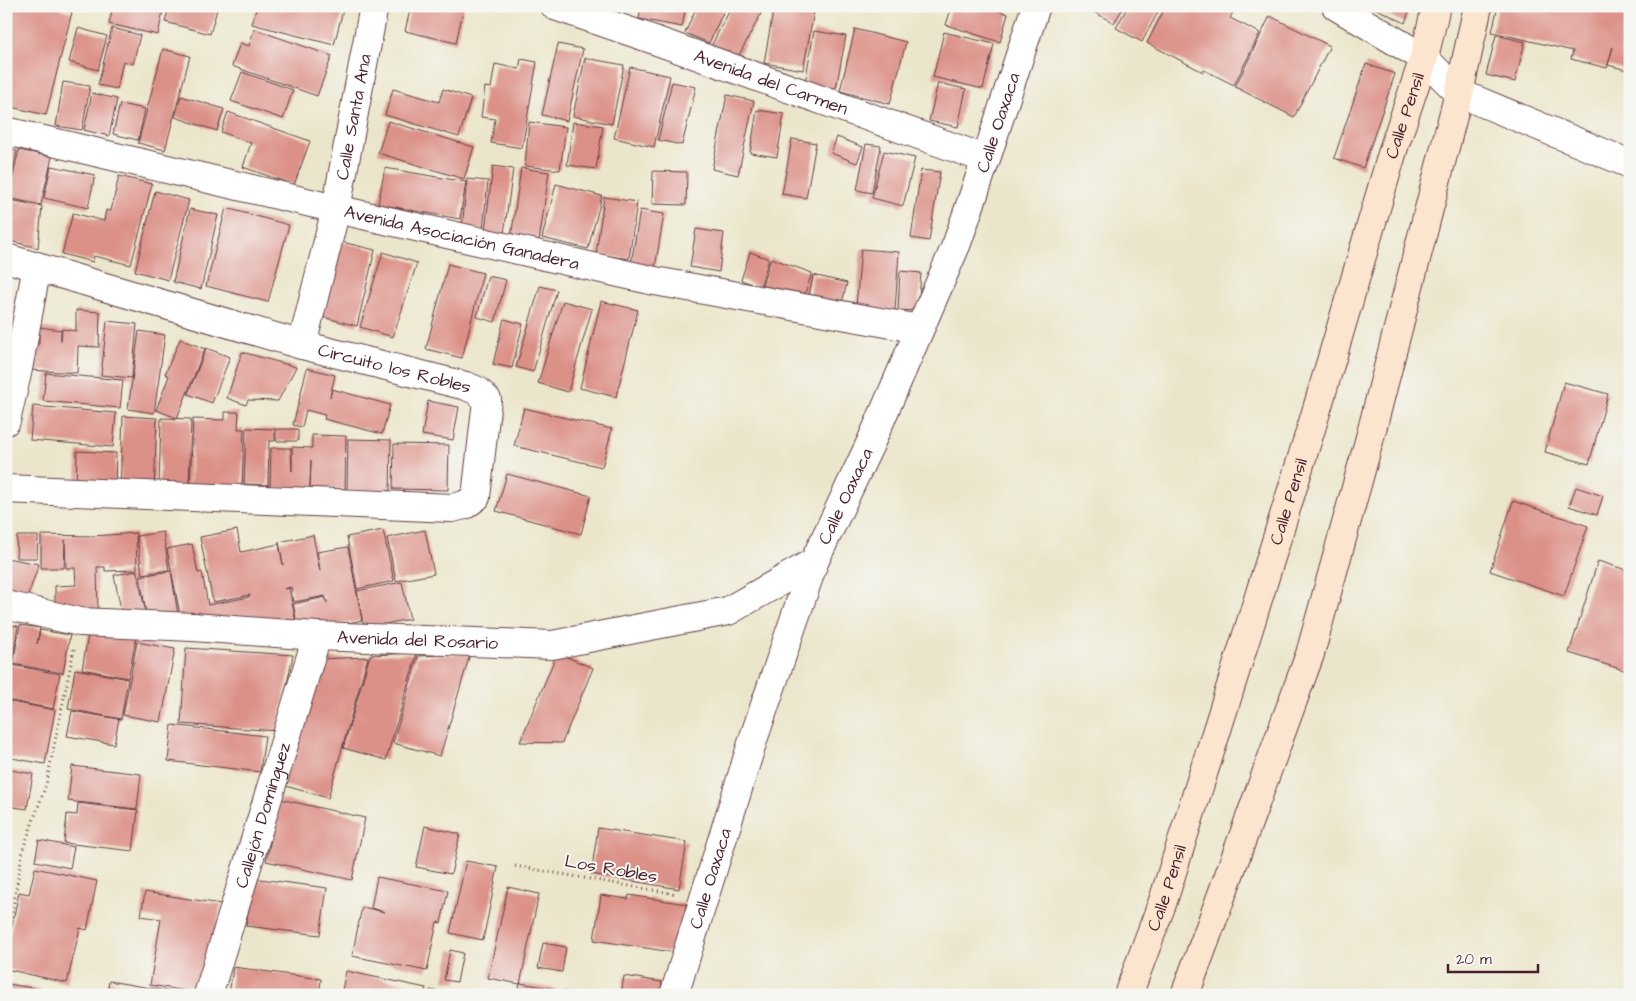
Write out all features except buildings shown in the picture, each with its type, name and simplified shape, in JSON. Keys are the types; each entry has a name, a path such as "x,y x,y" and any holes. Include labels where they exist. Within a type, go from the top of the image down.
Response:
{"main road":[{"name":"Calle Pensil","path":"1128,995 1163,901 1311,428 1394,147 1424,58 1436,6"},
{"path":"1186,995 1310,654 1369,441 1459,93 1478,6"}],"street":[{"name":"Calle Santa Ana","path":"302,345 336,209 374,6"},
{"name":"Avenida del Carmen","path":"555,6 986,159"},
{"name":"Calle Oaxaca","path":"674,995 754,736 814,562 871,442 957,244 1036,6"},
{"path":"1336,6 1424,58 1459,93 1630,164"},
{"name":"Avenida Asociación Ganadera","path":"6,132 655,281 919,329"},
{"name":"Circuito los Robles","path":"6,258 302,345 478,391 487,400 476,497 465,505 452,508 6,489"},
{"path":"6,421 18,370 37,266"},
{"name":"Avenida del Rosario","path":"6,605 80,622 193,627 317,636 552,645 728,610 814,562"},
{"name":"Callejón Domínguez","path":"208,995 317,636"}],"path":[{"path":"6,947 23,849 46,785 80,622"},
{"name":"Los Robles","path":"515,866 703,898"}]}
